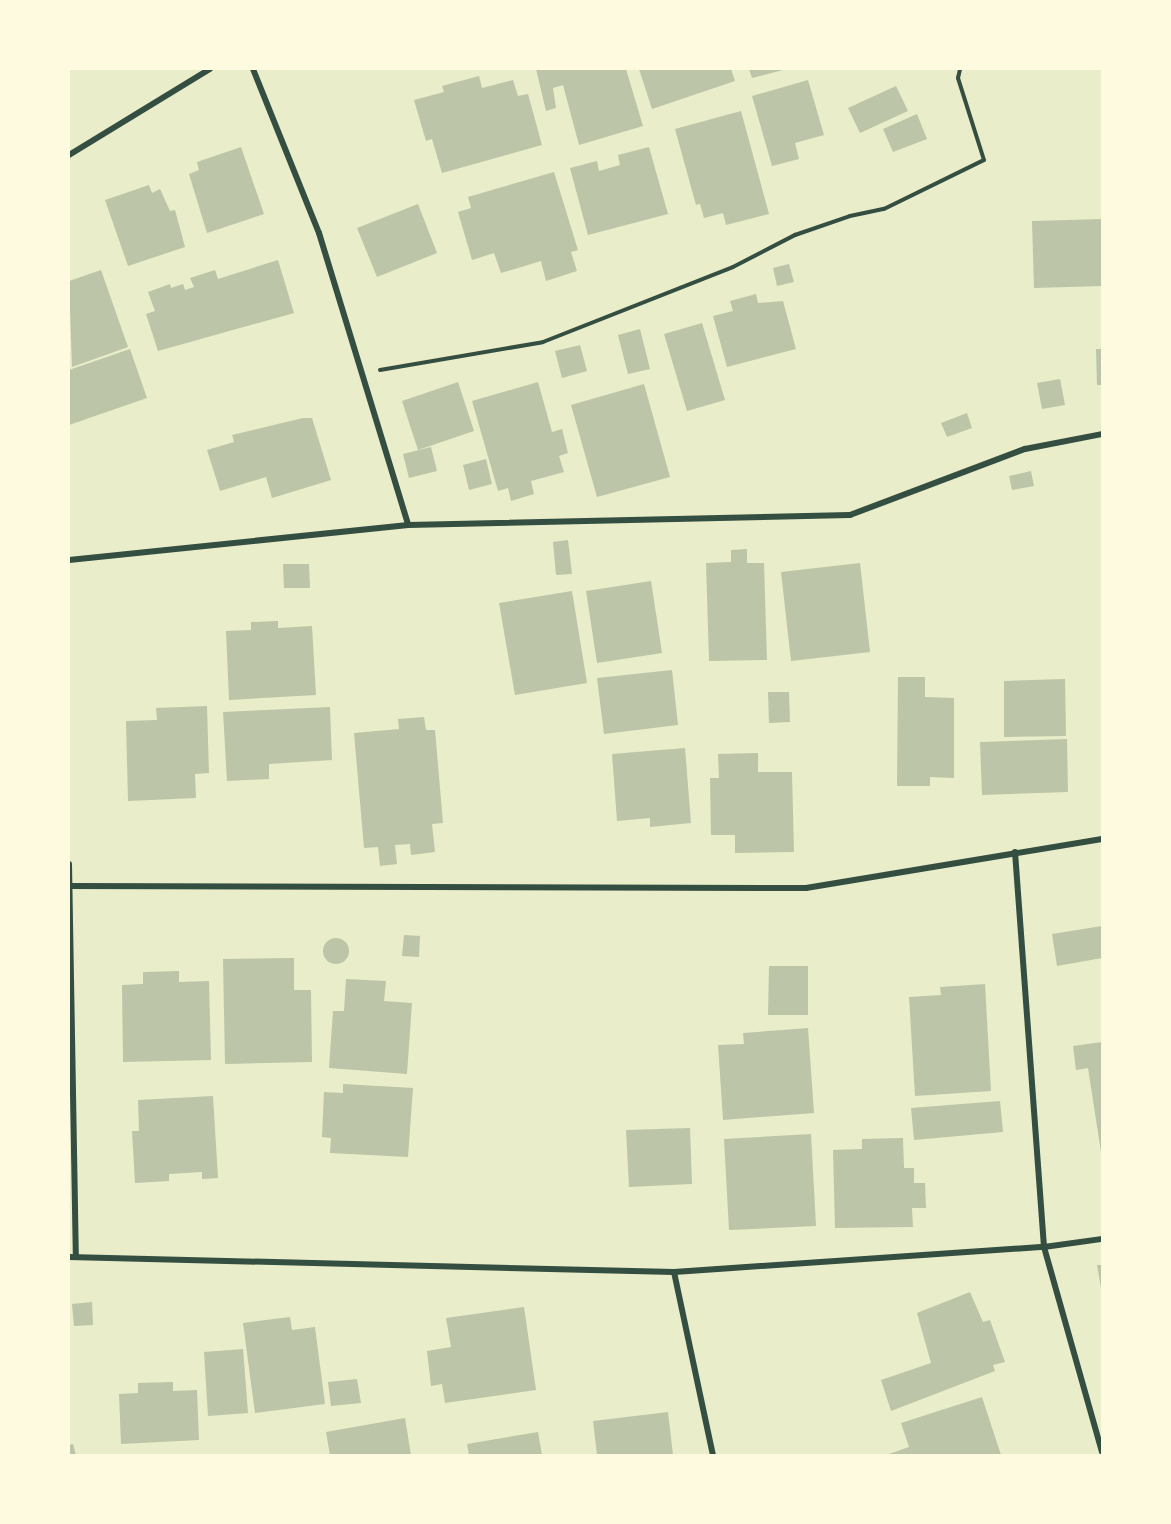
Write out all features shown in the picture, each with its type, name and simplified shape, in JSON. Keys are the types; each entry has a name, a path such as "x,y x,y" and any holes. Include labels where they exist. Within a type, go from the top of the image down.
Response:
{"street":[{"path":"69,154 210,69"},
{"path":"253,69 319,233 364,373 408,525"},
{"path":"69,560 408,525 850,515 1025,449 1102,434"},
{"path":"70,886 806,888 1102,839"},
{"path":"1015,852 1044,1247 1102,1452"},
{"path":"69,864 72,1257 674,1272 1044,1247 1102,1239"},
{"path":"674,1272 713,1455"}],"path":[{"path":"364,373 543,342 733,267 795,234 850,216 884,209 984,160 958,78 960,69"}],"building":[{"path":"536,69 626,69 643,126 579,145 563,85 553,88 556,108 546,111"},
{"path":"639,69 731,69 735,81 652,109"},
{"path":"749,69 783,69 783,70 752,78"},
{"path":"479,76 482,88 513,80 518,96 528,94 542,145 442,173 432,139 426,141 414,100 444,92 442,86"},
{"path":"808,80 824,135 795,143 799,159 772,166 752,96"},
{"path":"896,86 908,111 860,133 848,108"},
{"path":"741,111 769,214 726,225 723,213 704,218 700,204 696,205 675,129"},
{"path":"917,114 927,139 893,152 883,129"},
{"path":"241,147 264,214 207,233 189,174 199,170 197,162"},
{"path":"649,147 668,214 588,235 570,168 597,161 599,171 620,165 618,155"},
{"path":"554,172 578,250 571,252 577,271 546,281 541,261 501,273 494,253 472,260 458,212 471,208 468,197"},
{"path":"149,185 152,193 160,189 170,211 175,210 185,247 128,266 105,200"},
{"path":"418,204 437,253 377,277 357,228"},
{"path":"1102,219 1102,286 1034,288 1032,221"},
{"path":"278,260 294,313 158,351 146,314 155,311 148,292 170,284 171,288 183,284 185,290 194,287 190,278 215,270 218,279"},
{"path":"789,264 794,282 777,286 773,268"},
{"path":"101,270 128,347 72,367 69,281"},
{"path":"756,294 758,303 783,301 796,349 727,367 713,316 733,311 730,301"},
{"path":"702,323 725,400 687,411 664,334"},
{"path":"640,329 650,369 628,374 618,335"},
{"path":"580,345 587,371 562,378 555,351"},
{"path":"130,349 147,398 69,425 69,370"},
{"path":"1096,349 1102,349 1102,385 1097,385"},
{"path":"1060,379 1065,405 1042,409 1037,383"},
{"path":"458,382 474,431 418,450 402,401"},
{"path":"538,382 552,432 562,429 568,453 559,456 564,472 531,481 534,494 511,501 508,488 498,491 472,401"},
{"path":"644,384 670,477 597,497 571,405"},
{"path":"967,413 972,428 947,437 941,423"},
{"path":"303,418 312,418 331,480 272,498 266,477 220,491 207,450 234,442 232,435"},
{"path":"431,447 437,471 409,478 403,454"},
{"path":"486,459 492,484 469,490 463,465"},
{"path":"1031,471 1034,486 1012,490 1009,476"},
{"path":"568,540 572,574 556,575 553,542"},
{"path":"747,549 747,563 764,563 767,660 709,661 706,563 731,562 731,550"},
{"path":"860,563 870,652 791,661 781,572"},
{"path":"283,564 309,564 310,588 284,588"},
{"path":"651,581 662,653 597,663 586,591"},
{"path":"572,591 587,683 515,695 499,603"},
{"path":"278,621 278,628 312,626 316,695 229,700 226,631 251,630 251,622"},
{"path":"672,670 678,725 604,734 597,678"},
{"path":"898,677 925,677 925,697 954,698 954,778 930,777 930,786 897,786"},
{"path":"1065,679 1066,736 1004,737 1004,681"},
{"path":"768,692 789,692 790,722 769,723"},
{"path":"207,706 209,773 195,774 196,798 128,801 126,721 157,720 156,708"},
{"path":"330,707 332,760 269,764 269,779 227,781 223,712"},
{"path":"424,717 426,730 435,730 443,823 432,824 435,852 411,855 410,844 395,845 397,864 380,866 378,847 364,848 354,733 399,729 398,719"},
{"path":"1067,739 1068,792 982,795 980,742"},
{"path":"685,748 691,823 650,827 650,818 617,821 612,754"},
{"path":"758,753 758,772 792,772 794,852 735,853 735,835 711,835 710,778 719,778 718,754"},
{"path":"1102,926 1102,958 1057,966 1052,934"},
{"path":"404,935 420,936 419,957 402,956"},
{"path":"336,938 345,942 349,951 345,960 336,964 327,960 323,951 327,942"},
{"path":"294,958 294,990 311,990 312,1062 225,1064 223,959"},
{"path":"769,966 808,966 808,1015 768,1015"},
{"path":"179,971 179,982 209,981 211,1060 123,1062 122,985 143,984 143,972"},
{"path":"346,979 386,981 384,1001 412,1003 407,1074 329,1068 333,1011 344,1011"},
{"path":"985,984 991,1091 915,1096 909,997 941,995 940,987"},
{"path":"808,1028 814,1113 723,1120 718,1045 744,1044 743,1033"},
{"path":"1102,1042 1101,1152 1088,1068 1076,1070 1073,1046"},
{"path":"343,1084 413,1088 408,1157 330,1153 331,1138 322,1137 324,1092 343,1093"},
{"path":"213,1096 218,1178 202,1179 202,1172 169,1174 169,1181 135,1183 132,1131 139,1131 138,1100"},
{"path":"1000,1101 1003,1132 914,1140 911,1108"},
{"path":"690,1128 692,1184 629,1187 626,1130"},
{"path":"811,1134 816,1226 729,1230 724,1139"},
{"path":"903,1138 904,1168 914,1168 914,1183 925,1183 926,1208 912,1208 913,1227 835,1228 833,1150 862,1149 862,1139"},
{"path":"1097,1265 1102,1265 1102,1288 1101,1288"},
{"path":"970,1292 983,1322 990,1320 1005,1362 993,1365 995,1371 891,1411 881,1380 931,1363 917,1313"},
{"path":"92,1302 93,1325 74,1326 72,1304"},
{"path":"524,1307 536,1390 445,1403 442,1384 431,1386 427,1351 451,1347 446,1318"},
{"path":"290,1317 292,1330 315,1327 325,1404 255,1413 243,1323"},
{"path":"243,1349 248,1413 208,1416 204,1352"},
{"path":"357,1379 361,1403 331,1406 328,1382"},
{"path":"173,1382 173,1391 197,1390 199,1440 121,1444 119,1394 138,1393 138,1383"},
{"path":"982,1397 1001,1455 886,1455 909,1447 901,1423"},
{"path":"668,1412 673,1455 597,1455 593,1421"},
{"path":"405,1418 411,1455 330,1455 326,1432"},
{"path":"538,1432 542,1455 469,1455 467,1444"},
{"path":"73,1444 76,1455 69,1455 69,1445"}]}
